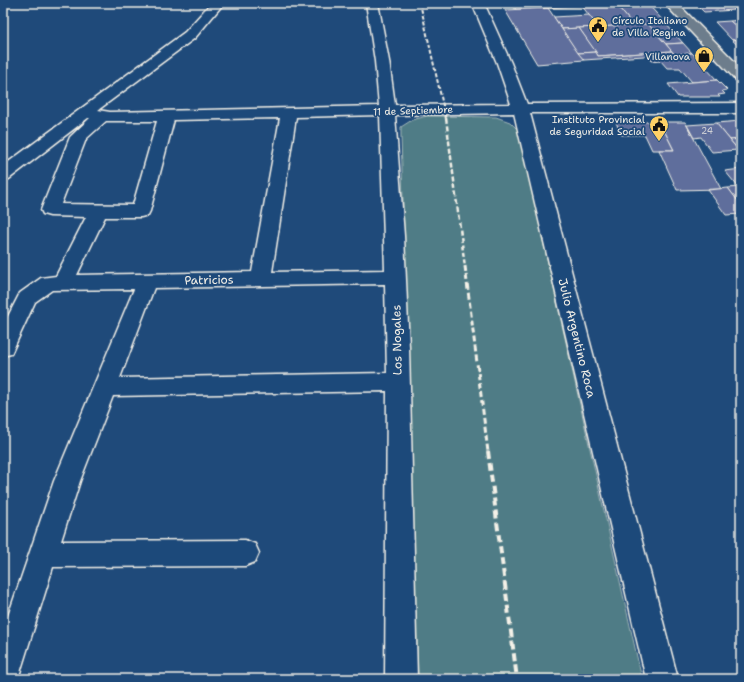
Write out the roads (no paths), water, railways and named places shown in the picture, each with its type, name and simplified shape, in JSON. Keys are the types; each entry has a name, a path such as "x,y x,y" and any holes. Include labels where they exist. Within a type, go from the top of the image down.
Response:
{"main road":[{"path":"670,3 741,77"}],"street":[{"path":"3,175 190,35 218,3"},
{"name":"Los Nogales","path":"372,3 380,38 388,111 396,277 401,679"},
{"name":"Julio Argentino Roca","path":"478,3 507,69 521,110 662,679"},
{"name":"11 de Septiembre","path":"85,113 110,117 289,114 445,109 521,110 741,108"},
{"path":"261,279 289,114"},
{"path":"102,116 78,138 50,210 141,211 166,115"},
{"path":"63,283 98,211"},
{"name":"Patricios","path":"3,348 26,298 48,283 396,277"},
{"path":"3,677 67,481 148,281"},
{"path":"105,387 398,382"},
{"path":"43,554 245,553"}],"railway":[{"path":"420,3 446,119"},
{"path":"446,118 465,267"},
{"path":"465,266 488,452"},
{"path":"488,451 517,679"}],"place":[{"name":"Círculo Italiano de Villa Regina","path":"598,43"},
{"name":"Villanova","path":"704,73"},
{"name":"Instituto Provincial de Seguridad Social","path":"659,142"}]}
